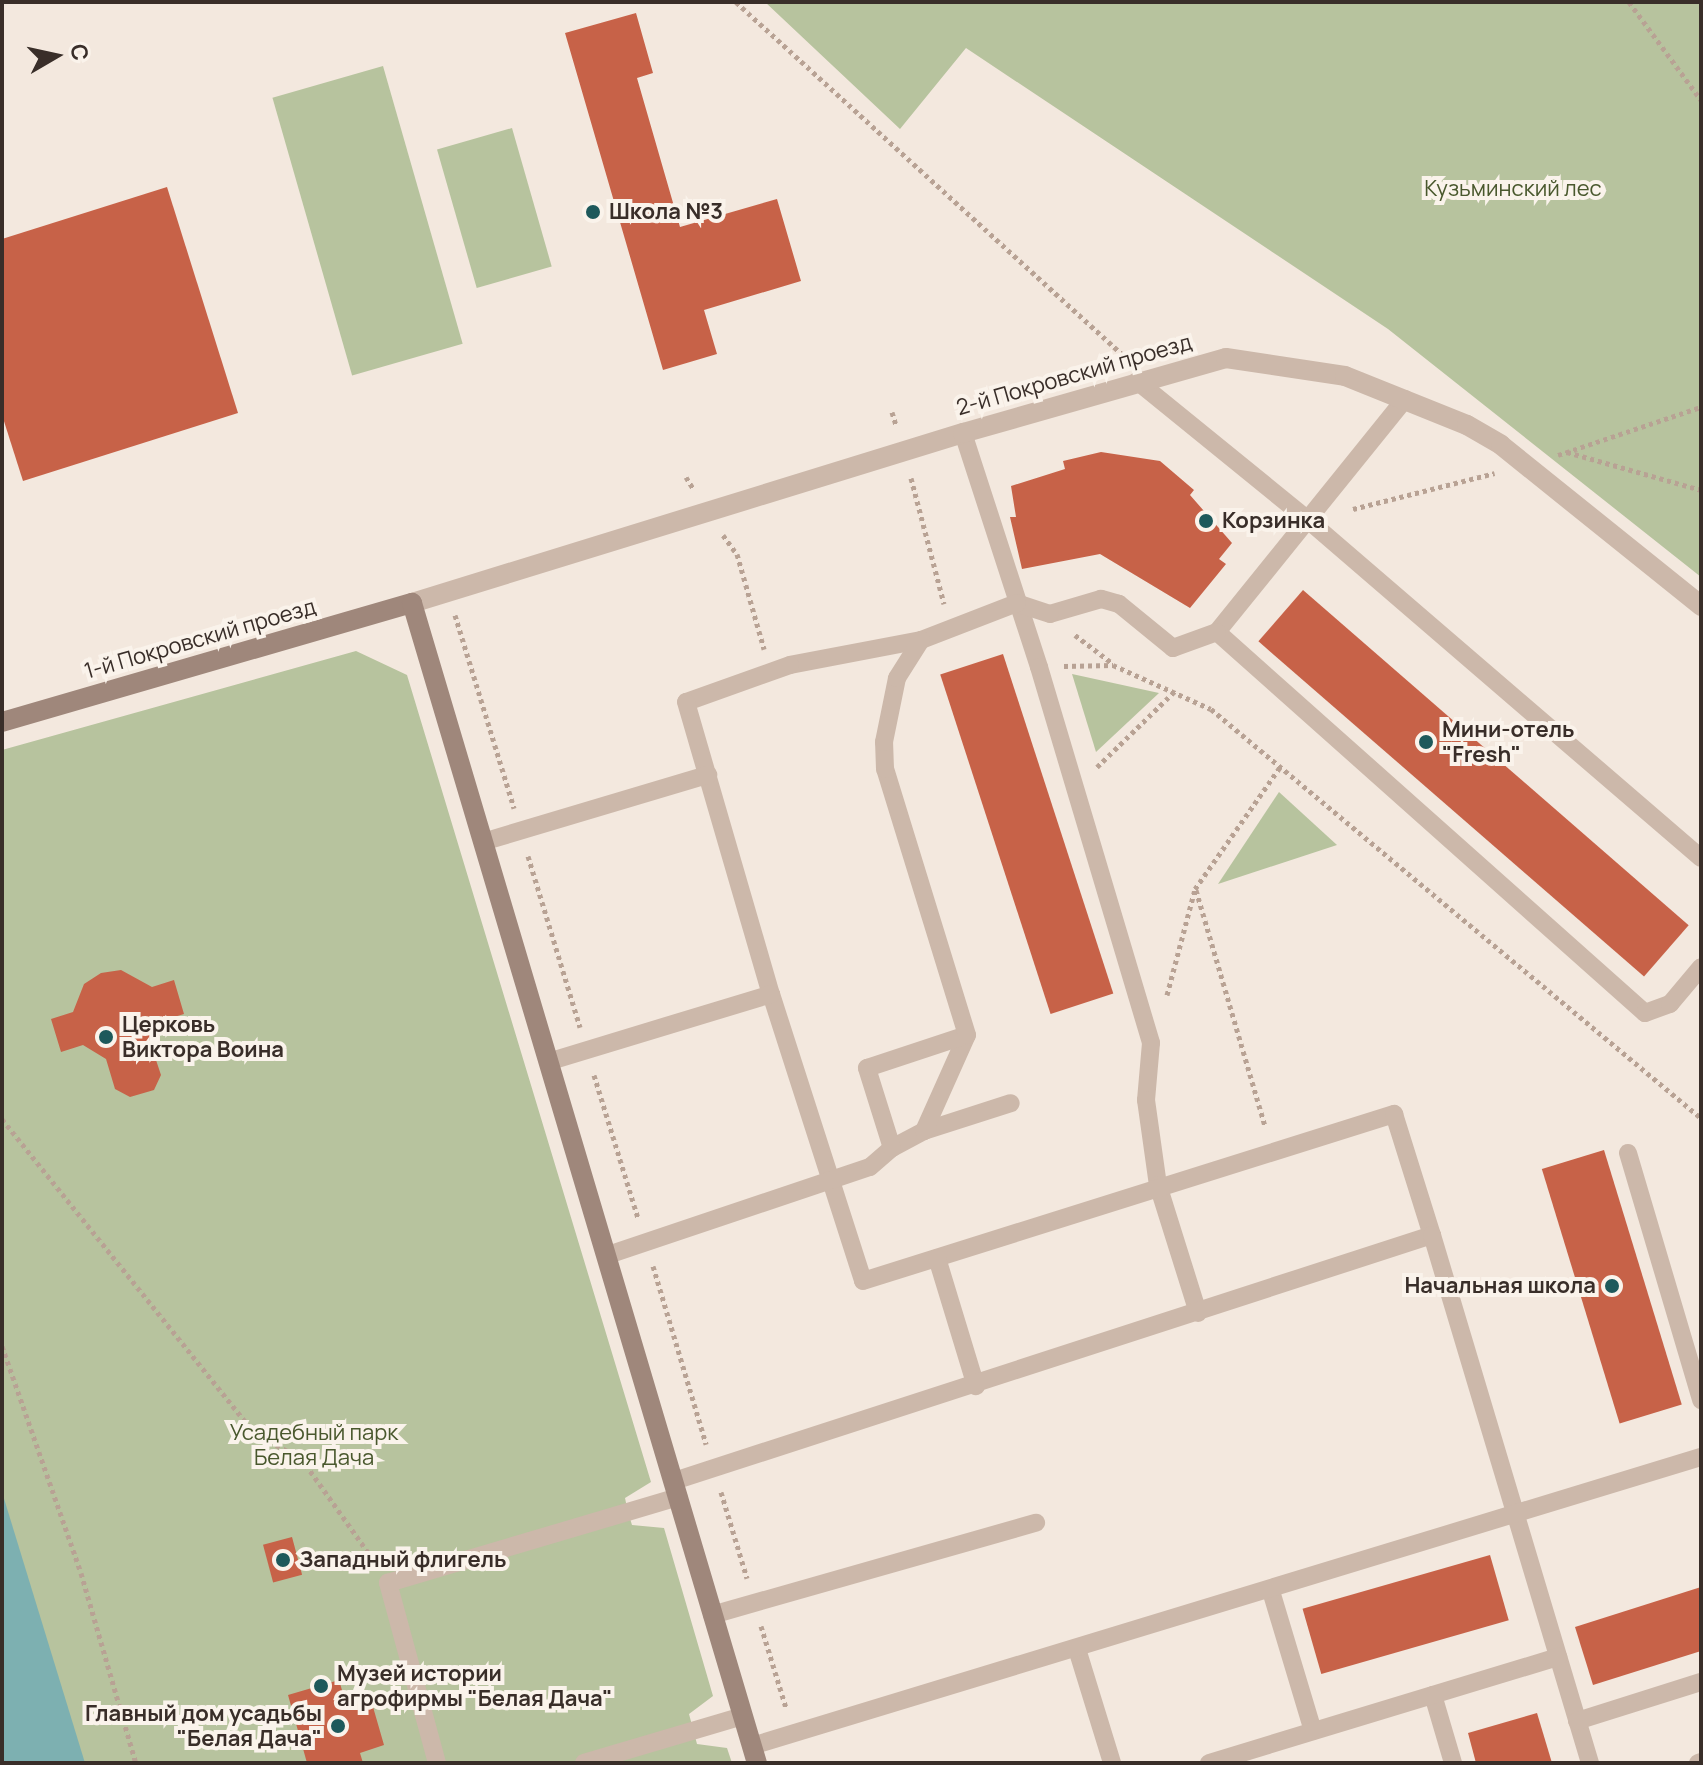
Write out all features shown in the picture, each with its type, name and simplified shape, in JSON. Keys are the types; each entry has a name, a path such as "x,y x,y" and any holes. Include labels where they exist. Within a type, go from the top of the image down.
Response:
{"street":[{"name":"2-й Покровский проезд","path":"412,603 1199,362 1257,360 1345,376 1467,425 1526,465 1701,606"},
{"name":"1-й Покровский проезд","path":"2,722 412,603"},
{"path":"412,603 486,841 755,1754"}],"lane":[{"path":"1142,379 1701,858"},
{"path":"1405,399 1217,632 1173,648 1119,604 1101,599 1050,614 1017,603 921,640 770,672 686,702 771,994 863,1281 1158,1185 1394,1114 1590,1763"},
{"path":"963,433 1039,667 1151,1043 1146,1100 1158,1185 1198,1313"},
{"path":"1217,632 1645,1013 1670,1004 1701,967"},
{"path":"921,640 897,678 884,742 885,769 967,1035 924,1131"},
{"path":"486,841 708,775"},
{"path":"551,1061 771,994"},
{"path":"892,1148 867,1068 967,1035"},
{"path":"608,1255 834,1183 870,1167 892,1148 924,1131 1011,1103"},
{"path":"1628,1153 1696,1362 1701,1400"},
{"path":"437,1763 388,1583 1432,1235"},
{"path":"937,1258 976,1386"},
{"path":"755,1754 1077,1649 1701,1457"},
{"path":"712,1615 1036,1523"},
{"path":"1271,1591 1313,1731"},
{"path":"1077,1649 1112,1763"},
{"path":"1209,1763 1558,1657"},
{"path":"1577,1721 1701,1682"},
{"path":"1433,1695 1453,1763"},
{"path":"584,1763 743,1716"}],"path":[{"path":"736,2 1142,379"},
{"path":"1629,2 1701,100"},
{"path":"1308,520 1526,465 1701,407"},
{"path":"1567,452 1701,490"},
{"path":"686,477 706,512 737,554 770,672"},
{"path":"1050,614 1113,665 1137,679 1176,689 1211,709 1701,1118"},
{"path":"1039,667 1113,665"},
{"path":"1075,789 1176,689"},
{"path":"1151,1043 1195,889 1280,767"},
{"path":"1195,889 1272,1151"},
{"path":"2,1119 255,1434 301,1458 388,1583"},
{"path":"2,1346 81,1573 136,1763"}],"green space":[{"name":"Кузьминский лес","path":"765,2 1701,2 1701,577 1388,329 966,48 900,129"},
{"path":"383,66 463,344 352,376 272,98"},
{"path":"512,128 552,266 477,288 437,149"},
{"name":"Усадебный парк Белая Дача","path":"356,651 407,675 651,1482 625,1498 628,1512 632,1525 664,1528 713,1696 689,1714 697,1744 727,1748 732,1763 2,1763 2,750"},
{"path":"1072,674 1159,693 1096,752"},
{"path":"1279,792 1337,845 1218,884"}],"water":[{"path":"2,1492 85,1763 2,1763"}],"building":[{"path":"636,13 653,73 637,78 680,227 777,199 801,281 704,310 717,354 663,370 565,33"},
{"path":"167,187 238,413 23,481 2,415 2,239"},
{"path":"1101,452 1160,461 1194,490 1190,495 1232,543 1219,559 1226,564 1190,608 1100,554 1022,569 1010,517 1016,517 1011,486 1065,469 1063,461"},
{"path":"1303,590 1689,925 1644,977 1258,641"},
{"path":"1003,654 1113,994 1051,1014 940,674"},
{"name":"Церковь Виктора Воина","path":"121,970 152,987 174,980 184,1014 161,1021 151,1045 161,1075 154,1090 130,1097 115,1089 106,1059 83,1045 61,1052 51,1019 73,1012 84,984 101,973"},
{"name":"Начальная школа","path":"1604,1150 1682,1404 1620,1423 1542,1169"},
{"name":"Западный флигель","path":"292,1537 302,1575 273,1582 263,1545"},
{"path":"1490,1555 1509,1620 1321,1674 1303,1609"},
{"path":"1701,1587 1701,1651 1593,1685 1575,1627"},
{"name":"Главный дом усадьбы \"Белая Дача\"","path":"339,1680 347,1707 371,1700 384,1745 360,1753 363,1763 307,1763 288,1695"},
{"path":"1537,1713 1552,1763 1476,1763 1468,1733"}],"place":[{"name":"Школа №3","path":"593,212"},
{"name":"Корзинка","path":"1206,521"},
{"name":"Мини-отель \"Fresh\"","path":"1426,742"},
{"name":"Церковь Виктора Воина","path":"106,1037"},
{"name":"Начальная школа","path":"1612,1286"},
{"name":"Западный флигель","path":"283,1560"},
{"name":"Музей истории агрофирмы \"Белая Дача\"","path":"321,1686"},
{"name":"Главный дом усадьбы \"Белая Дача\"","path":"338,1726"}]}
